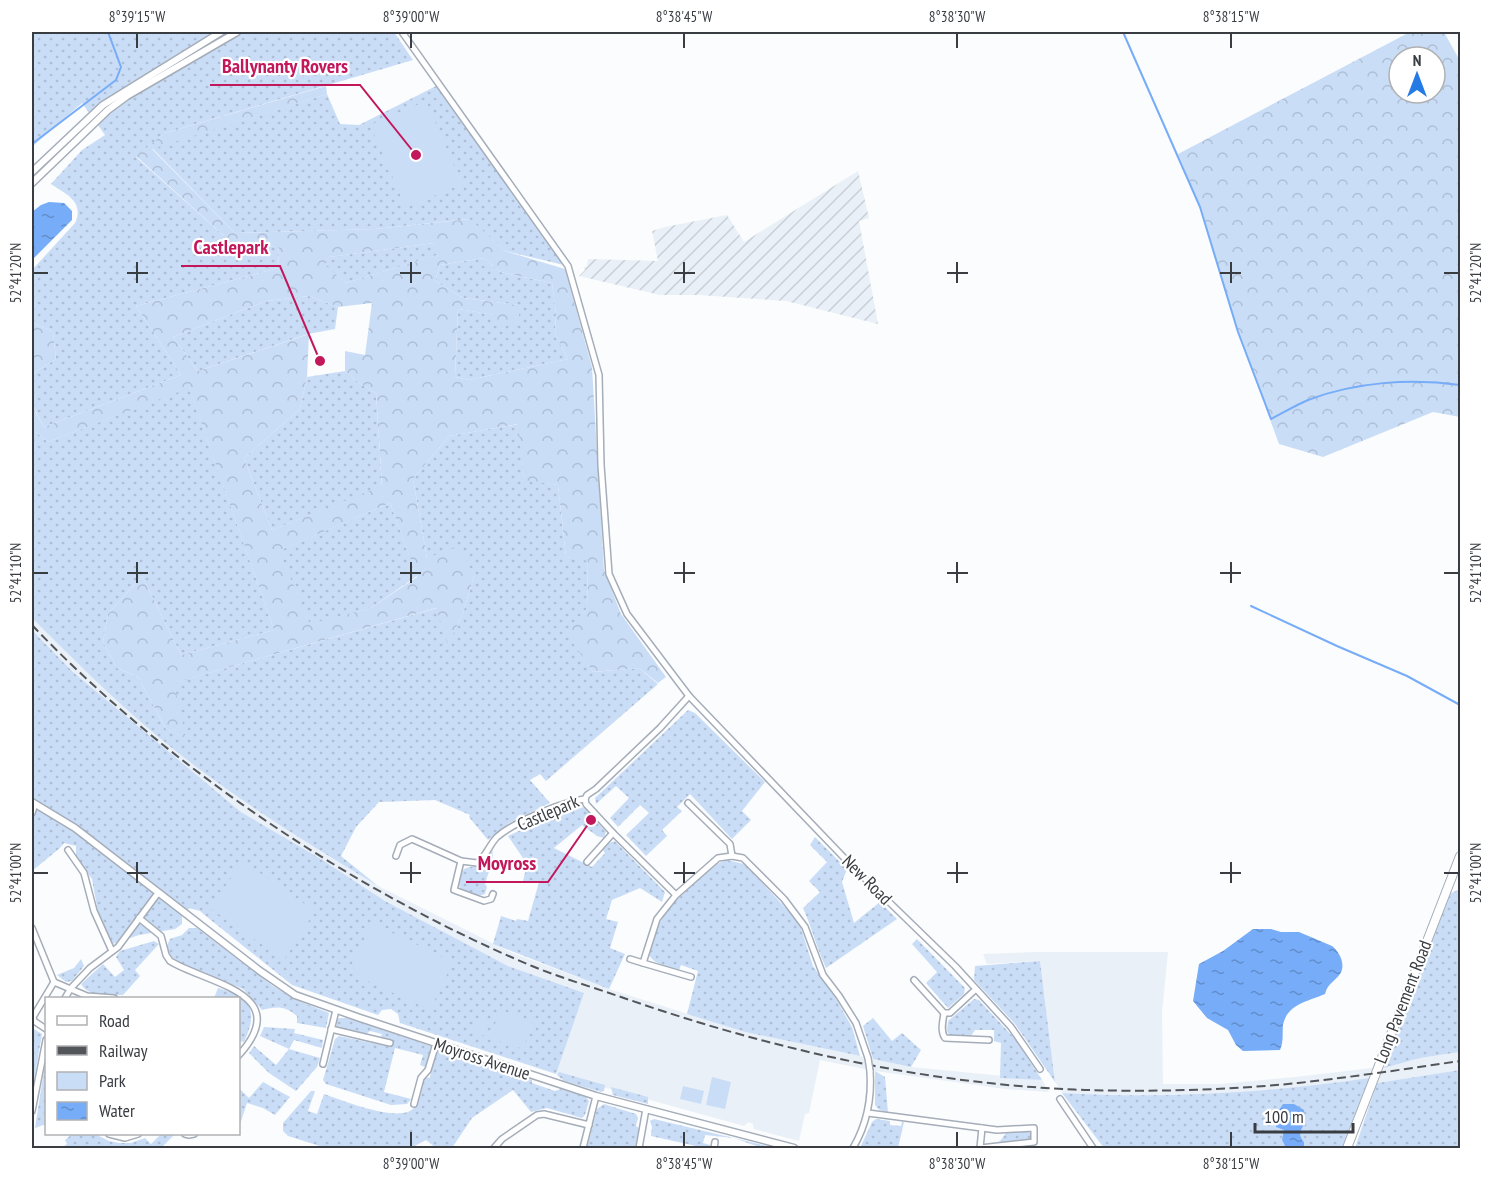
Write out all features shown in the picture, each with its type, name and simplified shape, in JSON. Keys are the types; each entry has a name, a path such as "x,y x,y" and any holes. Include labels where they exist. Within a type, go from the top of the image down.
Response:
{"main road":[{"name":"Long Pavement Road","path":"1347,1149 1461,856"}],"street":[{"path":"32,172 103,105 221,32"},
{"path":"32,183 108,110 237,32"},
{"name":"New Road","path":"402,32 568,266 599,375 601,465 609,574 627,614 689,696 851,865 955,966 1011,1027 1040,1069"},
{"name":"Castlepark","path":"461,861 477,863 494,841 506,831 549,810 575,800 585,799 660,728 689,696"},
{"path":"585,799 586,804 613,834 676,895"},
{"path":"32,813 33,803"},
{"name":"Moyross Avenue","path":"33,803 75,828 158,893 295,994 436,1044 596,1096 794,1149"},
{"path":"688,803 730,844 732,855"},
{"path":"586,862 613,834"},
{"path":"396,856 400,845 412,839 461,861 454,890 484,901 491,899 493,894"},
{"path":"68,850 84,873 93,911 112,951"},
{"path":"643,963 657,919 676,895 718,858 732,855 743,858 784,899 805,927 823,975 856,1023 868,1058 871,1085 868,1113 861,1135 853,1149"},
{"path":"65,997 90,968 118,946 158,893"},
{"path":"139,918 161,936 165,955 170,961 238,991 251,1001 257,1015 257,1023 252,1037 240,1054"},
{"path":"32,928 54,982 94,997"},
{"path":"630,959 691,977"},
{"path":"914,980 944,1012 950,1013 976,989"},
{"path":"45,1028 34,1021 33,1017 54,982"},
{"path":"323,1064 336,1010"},
{"path":"944,1012 942,1023 945,1038 989,1040"},
{"path":"331,1029 390,1043"},
{"path":"414,1104 421,1078 429,1070 436,1044"},
{"path":"240,1047 244,1050"},
{"path":"32,1111 33,1091 45,1054"},
{"path":"583,1149 596,1096"},
{"path":"1060,1100 1093,1149"},
{"path":"639,1149 646,1109"},
{"path":"868,1113 1005,1131 1030,1127 1034,1128 1035,1138 1034,1142 980,1148 982,1128"},
{"path":"494,1149 502,1139 537,1115 544,1114 589,1125"},
{"path":"113,1135 125,1138 135,1135"}],"shaded area":[{"path":"858,171 869,218 859,221 878,324 786,301 700,295 660,295 579,276 585,270 584,267 587,267 588,259 658,261 652,231 665,227 727,215 744,242"},
{"path":"32,618 77,663 210,777 323,853 378,886 510,952 609,989 745,1032 911,1067 1042,1080 1049,1092 1005,1089 875,1071 820,1060 809,1113 805,1114 799,1141 754,1129 753,1124 748,1122 744,1126 556,1074 583,993 508,966 385,901 321,859 241,812 73,672 32,630"},
{"path":"1168,952 1162,1012 1163,1084 1221,1084 1372,1068 1369,1078 1296,1089 1199,1095 1108,1096 1062,1093 1055,1082 1040,961 987,964 983,954"},
{"path":"1460,1052 1460,1070 1377,1083 1384,1068 1420,1058"}],"green space":[{"path":"32,32 394,32 413,60 165,133 136,157 235,246 279,247 278,268 136,306 181,375 44,427 32,405 32,374 56,359 53,332 32,322 32,270 75,223 77,216 78,209 72,199 51,184 82,150 105,135 82,103 32,147"},
{"path":"1410,32 1444,32 1460,61 1460,417 1433,412 1323,457 1279,444 1238,332 1200,207 1178,154"},
{"path":"440,84 568,266 505,251 469,219 375,229 235,233 152,148 327,94 340,124 359,125"},
{"path":"326,86 327,94 152,149 235,233 375,229 470,219 505,251 565,269 592,367 604,570 621,614 666,677 658,683 639,668 593,672 567,634 587,608 588,561 566,557 558,485 524,480 518,424 449,436 413,479 427,558 459,546 474,576 463,613 448,645 436,608 174,683 186,738 166,729 138,677 117,668 103,642 108,614 142,576 181,655 274,630 189,388 48,442 32,429 32,406 44,427 181,375 136,306 278,268 279,247 235,246 136,156 165,133","holes":["434,243 437,255 346,283 325,265 329,257","484,258 500,272 552,283 556,313 555,334 568,359 469,380 455,377 458,309 494,315 495,326 520,324 518,305 463,298 435,281 440,265","309,296 338,307 372,303 365,355 345,351 345,371 376,393 382,486 272,530 244,458 300,409 307,377 309,334 198,371 173,337 266,301","390,503 417,577 371,608 310,624 279,551"]},
{"path":"426,101 462,184 406,208 370,125"},
{"path":"434,243 438,255 346,283 324,265 329,257"},
{"path":"484,258 500,272 552,283 556,313 555,334 568,359 469,380 455,377 458,309 495,315 495,326 518,305 463,298 435,281 440,265"},
{"path":"309,296 338,307 335,329 308,334 198,371 173,337 266,301"},
{"path":"32,322 53,332 56,359 32,374"},
{"path":"345,371 376,393 382,487 272,530 244,458 300,409 307,377"},
{"path":"189,387 274,630 181,655 142,576 108,614 103,642 117,668 138,677 166,729 185,737 173,683 437,608 448,644 463,613 474,576 427,558 413,479 449,436 519,424 524,479 558,485 566,557 588,560 587,608 568,634 593,672 639,668 658,684 546,781 540,774 530,780 550,803 509,823 488,840 469,817 470,815 435,800 379,802 356,827 341,856 378,886 292,833 208,776 155,734 77,663 32,618 32,429 48,442"},
{"path":"390,503 417,576 371,608 310,625 278,551"},
{"path":"32,630 73,672 241,812 321,859 385,901 508,966 584,993 556,1074 400,1023 398,1014 391,1009 382,1010 378,1015 292,985 200,911 189,908 182,916 182,924 175,929 139,935 112,944 98,912 92,879 76,857 76,846 64,843 32,871"},
{"path":"688,710 695,713 765,782 742,811 751,820 732,839 690,794 677,807 682,811 662,830 667,836 646,856 626,835 649,813 640,805 618,827 610,818 629,798 616,786 596,804 595,798"},
{"path":"573,805 585,808 606,832 604,838 597,836 582,825 554,848 592,867 605,853 602,849 615,841 665,892 662,902 640,888 612,900 606,919 618,922 610,948 625,954 609,989 493,944 501,916 516,921 517,919 528,921 539,882 523,881 527,864 508,836"},
{"path":"815,837 847,869 842,882 854,923 880,902 897,919 826,968 803,908 820,892 809,881 827,862 810,845"},
{"path":"492,848 493,858 485,884 487,887 485,894 478,896 462,892 458,883 462,872 466,868 482,864"},
{"path":"727,860 744,864 799,922 813,966 852,1027 860,1056 745,1032 687,1014 698,971 681,965 679,970 662,965 649,955 657,928 668,908 714,865"},
{"path":"243,861 315,911 284,960 210,908"},
{"path":"1460,889 1460,1052 1420,1058 1384,1068 1449,894"},
{"path":"372,923 453,962 430,1010 348,972"},
{"path":"189,928 197,928 273,986 294,999 329,1013 326,1028 297,1023 297,1016 289,1010 277,1008 262,1010 243,989 172,957 166,948 170,939 182,935"},
{"path":"917,939 965,988 964,994 948,1008 926,983 937,972 912,944"},
{"path":"154,941 159,944 135,970 140,976 123,995 94,994 81,984 103,964 115,977 124,970 116,957 120,951"},
{"path":"81,959 84,966 72,981 66,982 57,975 74,968"},
{"path":"1040,961 1055,1082 1015,1024 974,980 975,966"},
{"path":"218,988 239,997 214,997"},
{"path":"240,997 245,1001 251,1013 249,1031 244,1042 240,1041"},
{"path":"974,999 979,1000 1016,1040 1042,1080 1000,1078 1001,1043 994,1041 994,1030 975,1030 971,1036 949,1035 948,1021"},
{"path":"500,1010 533,1022 523,1049 490,1038"},
{"path":"339,1018 347,1018 532,1080 532,1083 555,1091 561,1089 586,1097 589,1101 585,1115 582,1118 547,1108 531,1112 513,1090 472,1118 452,1148 436,1148 426,1140 411,1148 326,1148 288,1136 283,1131 283,1123 311,1091 315,1091 308,1111 317,1114 324,1094 370,1109 396,1113 407,1112 414,1108 420,1097 424,1077 430,1078 431,1069 420,1065 423,1055 395,1048 384,1092 411,1099 407,1104 391,1105 326,1084 323,1080 335,1039 339,1036 391,1047 393,1040 370,1031 366,1034 337,1027 336,1022"},
{"path":"477,1018 489,1021 484,1036 473,1032"},
{"path":"873,1018 892,1041 902,1033 921,1050 911,1067 873,1059 863,1026"},
{"path":"264,1027 295,1029 294,1033 323,1040 322,1048 294,1040 289,1049 260,1036"},
{"path":"32,1028 42,1034 32,1081"},
{"path":"254,1046 276,1065 289,1049 320,1058 317,1067 296,1091 269,1073 249,1053"},
{"path":"45,1064 45,1124 35,1128"},
{"path":"1460,1070 1460,1148 1355,1148 1377,1083"},
{"path":"875,1071 885,1077 888,1113 878,1109 875,1105"},
{"path":"559,1072 605,1085 604,1091 564,1081 557,1075"},
{"path":"712,1077 731,1082 725,1109 706,1105"},
{"path":"1369,1078 1342,1148 1304,1148 1300,1132 1305,1121 1294,1104 1282,1140 1286,1148 1104,1148 1062,1093 1178,1095 1292,1088"},
{"path":"263,1082 290,1097 275,1115 247,1103 240,1124 240,1089 249,1098"},
{"path":"683,1086 704,1091 701,1104 680,1099"},
{"path":"611,1087 648,1097 648,1104 613,1095"},
{"path":"604,1104 636,1114 638,1118 636,1126 639,1128 635,1148 587,1148 597,1109"},
{"path":"654,1119 734,1138 705,1135 703,1143 710,1145 710,1148 705,1148 651,1136 650,1121"},
{"path":"876,1119 890,1121 890,1125 901,1126 904,1122 898,1148 860,1148 872,1122"},
{"path":"1028,1130 1032,1136 1031,1140 994,1145 1006,1133"},
{"path":"71,1135 97,1135 119,1143 131,1143 145,1138 151,1144 160,1135 174,1135 161,1148 62,1148 67,1144 65,1140"},
{"path":"734,1138 776,1148 762,1148"}],"water":[{"path":"49,202 64,203 72,211 72,220 32,260 32,212"},
{"path":"1253,929 1299,932 1332,946 1340,955 1342,963 1340,974 1329,985 1325,994 1300,1004 1289,1012 1283,1025 1280,1050 1243,1051 1236,1045 1228,1030 1207,1018 1193,1001 1199,964 1223,951"},
{"path":"1283,1104 1294,1104 1304,1110 1305,1120 1300,1133 1304,1148 1286,1148 1282,1140 1284,1130 1276,1127 1277,1113"}],"waterway":[{"path":"32,144 116,80 121,67 108,32"},
{"path":"1123,32 1200,207 1238,332 1271,419 1308,400 1364,385 1403,382 1460,385"},
{"path":"1251,606 1407,676 1460,705"}],"railway":[{"path":"32,625 141,727 202,775 265,820 330,862 397,901 465,936 532,966 677,1016 734,1033 850,1061 968,1081 1027,1087 1139,1091 1246,1087 1318,1081 1460,1061"}],"place":[{"name":"Ballynanty Rovers","path":"416,155"},
{"name":"Castlepark","path":"320,361"},
{"name":"Moyross","path":"591,820"}]}
